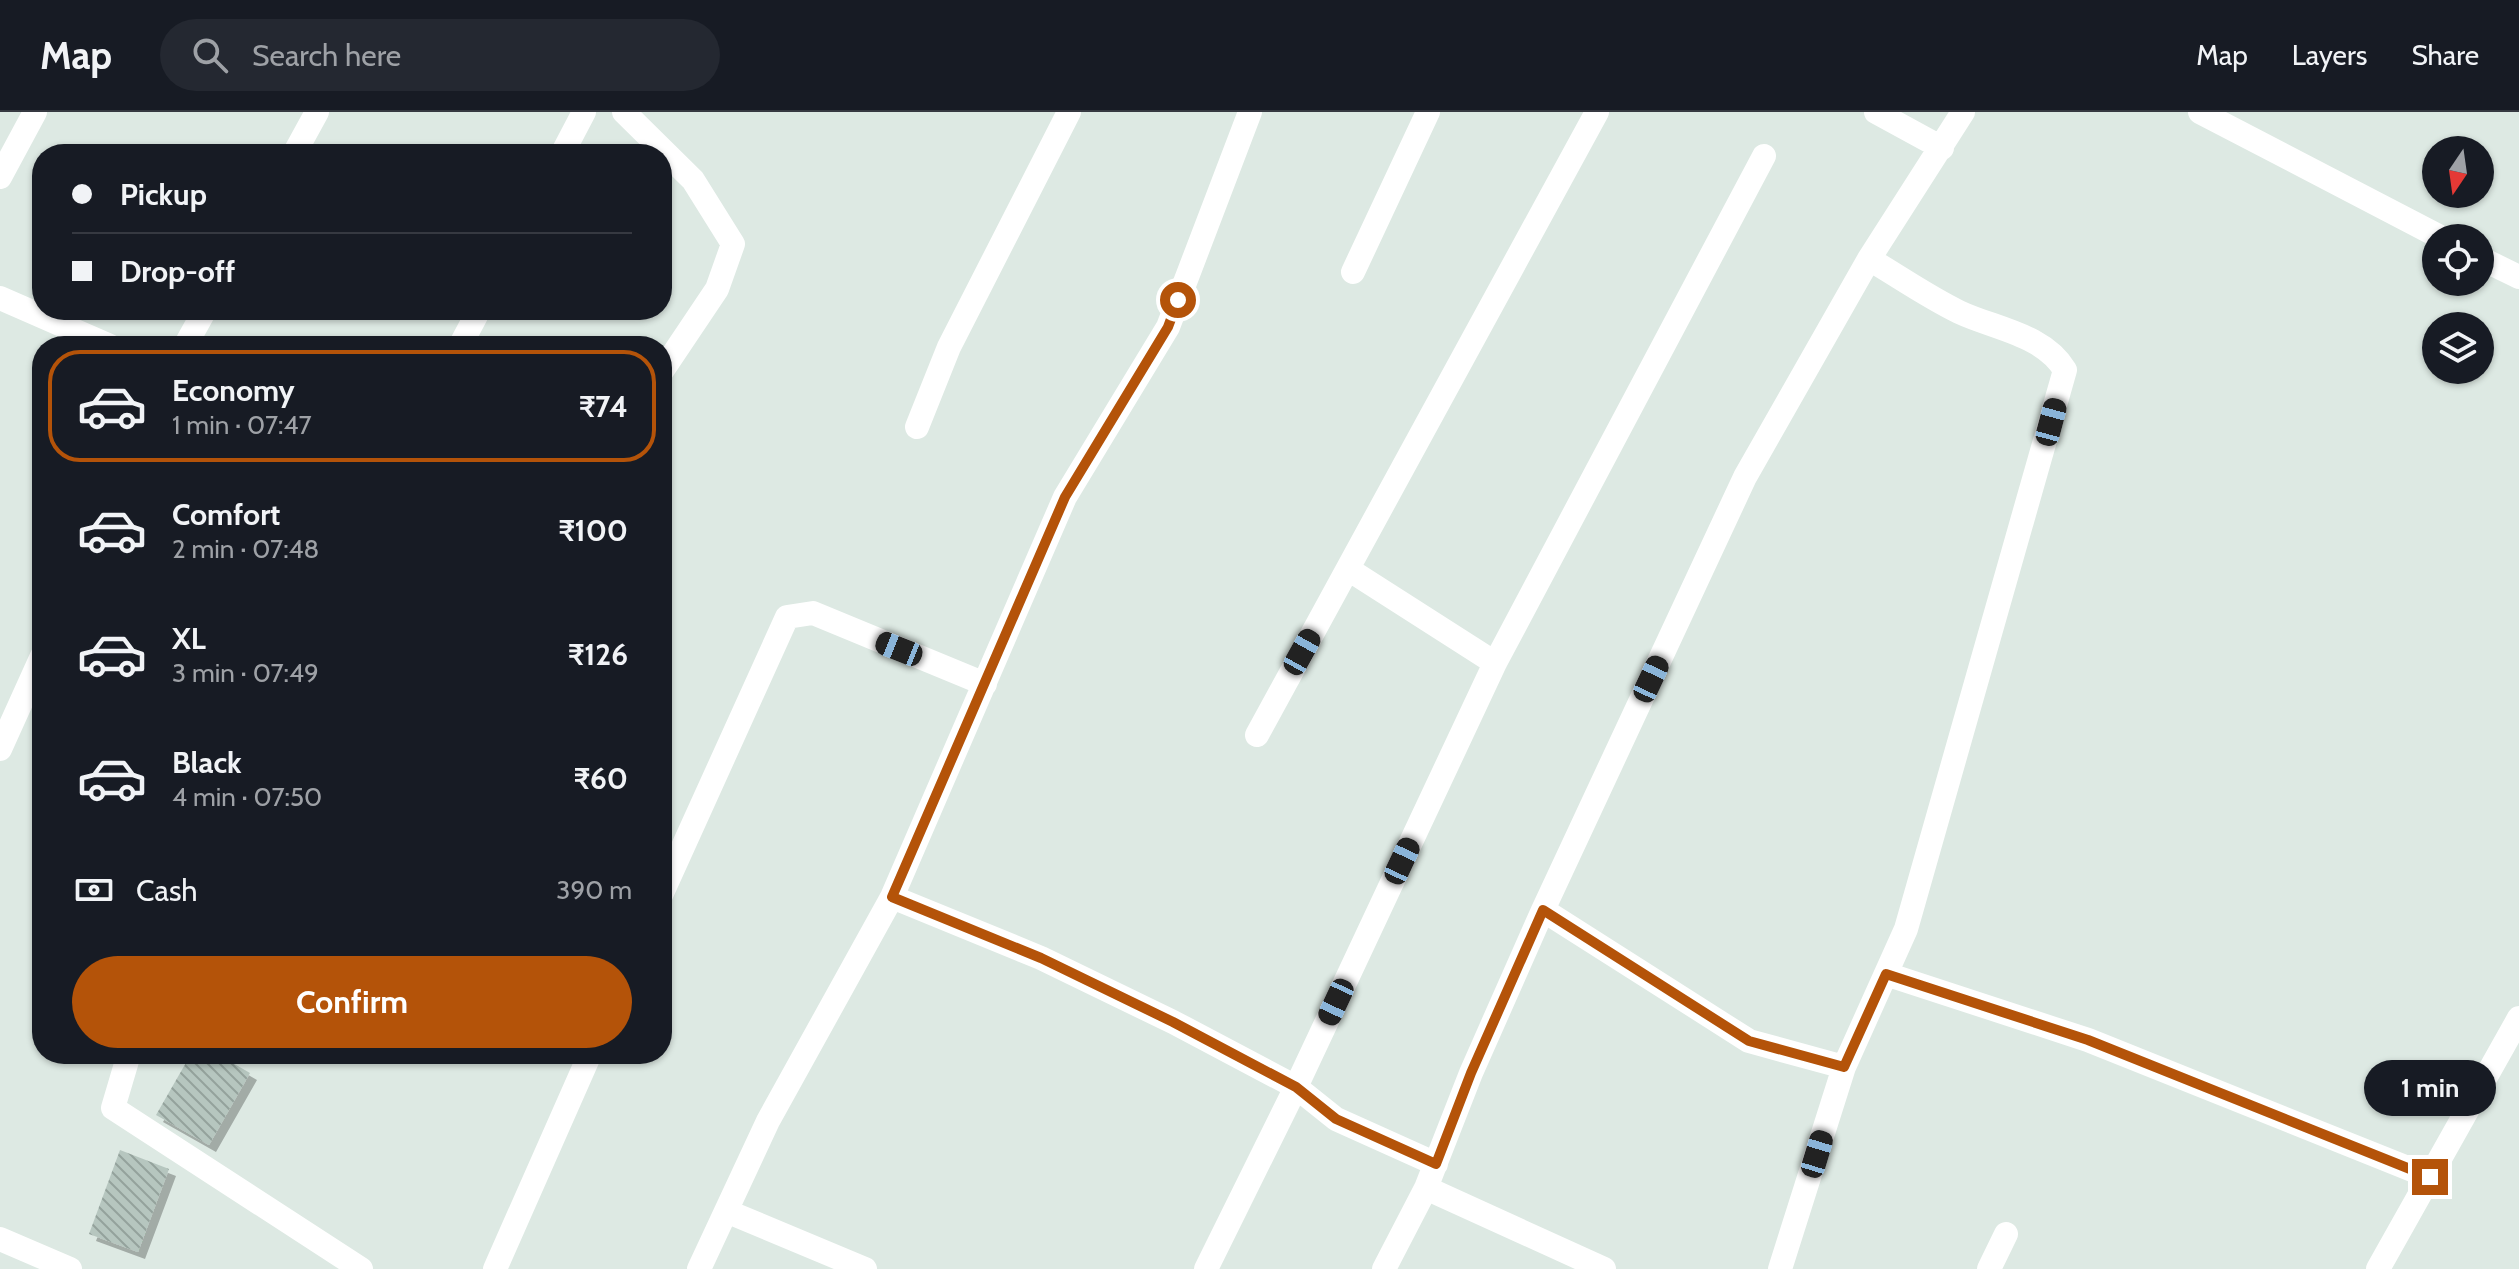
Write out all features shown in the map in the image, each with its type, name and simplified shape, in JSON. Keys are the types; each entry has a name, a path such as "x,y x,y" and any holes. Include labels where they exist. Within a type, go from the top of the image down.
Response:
{"street":[{"path":"0,177 35,112"},
{"path":"299,144 317,112"},
{"path":"567,144 584,112"},
{"path":"624,112 656,144"},
{"path":"917,427 949,347 1069,112"},
{"path":"699,1269 768,1121 892,897 1065,497 1168,327 1250,112"},
{"path":"1353,272 1428,112"},
{"path":"1257,735 1597,112"},
{"path":"1876,112 1942,148"},
{"path":"1384,1269 1426,1188 1471,1073 1543,910 1745,477 1869,259 1963,112"},
{"path":"2200,112 2422,228"},
{"path":"1206,1269 1296,1087 1495,663 1764,156"},
{"path":"672,159 693,180 733,244 717,289 672,356"},
{"path":"1780,1269 1844,1067 1886,974 1914,901 2065,370 2057,356 2031,339 1958,311 1869,259"},
{"path":"2494,265 2519,277"},
{"path":"0,298 32,312"},
{"path":"50,320 87,336"},
{"path":"1348,569 1495,663"},
{"path":"672,871 787,617 813,613 985,684"},
{"path":"0,749 32,678"},
{"path":"892,897 1041,958 1296,1087 1336,1119 1436,1164"},
{"path":"1543,910 1749,1041 1844,1067"},
{"path":"1886,974 2088,1040 2430,1177"},
{"path":"2378,1269 2519,1018"},
{"path":"126,1064 113,1108 361,1269"},
{"path":"495,1269 586,1064"},
{"path":"1426,1188 1604,1269"},
{"path":"726,1211 865,1269"},
{"path":"1989,1269 2006,1234"},
{"path":"0,1239 70,1269"}],"building":[{"path":"185,1064 234,1064 250,1073 209,1145 156,1115"},
{"path":"120,1150 169,1169 138,1252 89,1234"}],"route":[{"path":"1178,300 1168,327 1065,497 892,897 1041,958 1173,1022 1296,1087 1336,1119 1436,1164 1471,1073 1543,910 1749,1041 1844,1067 1886,974 2088,1040 2430,1177"}]}
